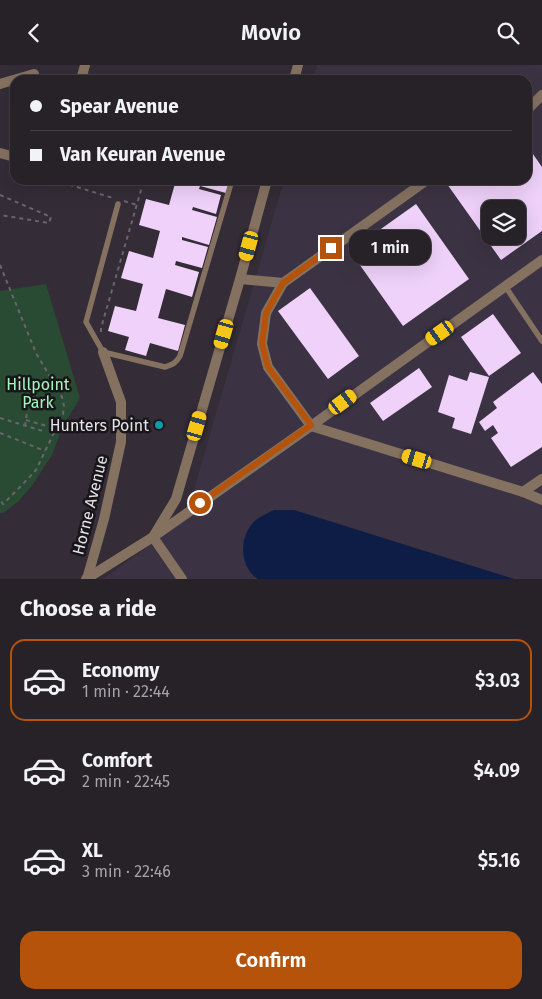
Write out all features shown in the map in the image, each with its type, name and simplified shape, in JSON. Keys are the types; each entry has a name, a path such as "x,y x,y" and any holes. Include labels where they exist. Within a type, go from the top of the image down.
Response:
{"street":[{"path":"532,105 542,95"},
{"path":"153,537 176,499 266,185"},
{"path":"420,185 283,283 266,313 262,344 268,367 311,425 542,499"},
{"path":"87,579 153,537 542,260"},
{"path":"240,279 283,283"},
{"name":"Horne Avenue","path":"87,579 104,519 121,442 121,402 103,352"},
{"path":"523,492 542,479"},
{"path":"153,537 182,579"}],"lane":[{"path":"118,204 86,323 103,352 165,367 173,364 180,355 231,185"},
{"path":"505,287 542,341"}],"path":[{"path":"71,185 137,205"},
{"path":"103,352 101,328 143,185"},
{"path":"0,195 51,217 48,223 0,215"},
{"path":"0,265 36,353 62,397 64,406 57,429 36,470 0,506"},
{"path":"24,426 27,412"},
{"path":"0,418 46,432"},
{"path":"26,420 57,429"},
{"path":"0,433 46,451"},
{"path":"0,500 3,504"}],"shaded area":[{"path":"317,65 542,65 542,579 514,579 294,510 274,510 255,520 253,576 258,579 103,579 181,523 195,486 283,185 532,185 532,75 314,75"}],"green space":[{"name":"Hillpoint Park","path":"46,284 80,398 62,428 52,455 33,484 19,501 3,513 0,513 0,291"}],"water":[{"path":"274,510 294,510 514,579 258,579 251,573 244,558 244,541 250,526 262,516"}],"building":[{"path":"532,153 542,167 542,231 526,242 526,200 481,200 481,232 448,185 532,185"},
{"path":"175,185 228,185 226,193 200,186 199,189 221,195 216,214 193,207 192,210 217,217 209,245 182,237 182,240 208,247 202,268 176,261 175,265 199,272 192,297 166,289 158,318 185,325 178,351 150,343 146,356 125,350 129,337 108,331 115,306 136,311 143,284 121,278 129,251 153,258 160,231 139,225 146,199 169,205"},
{"path":"416,204 469,279 403,326 350,251"},
{"path":"490,245 522,245 501,260"},
{"path":"310,288 359,356 328,379 278,311"},
{"path":"493,314 521,353 489,376 461,337"},
{"path":"419,368 432,387 383,421 370,403"},
{"path":"470,372 489,377 471,434 452,428 455,418 438,412 449,375 467,381"},
{"path":"533,372 542,384 542,447 511,467 491,438 498,433 493,425 485,431 479,422 497,408 493,402"}],"place":[{"name":"Hunters Point","path":"159,425"}],"route":[{"path":"200,503 311,425 268,367 262,344 266,313 283,283 331,248"}]}
